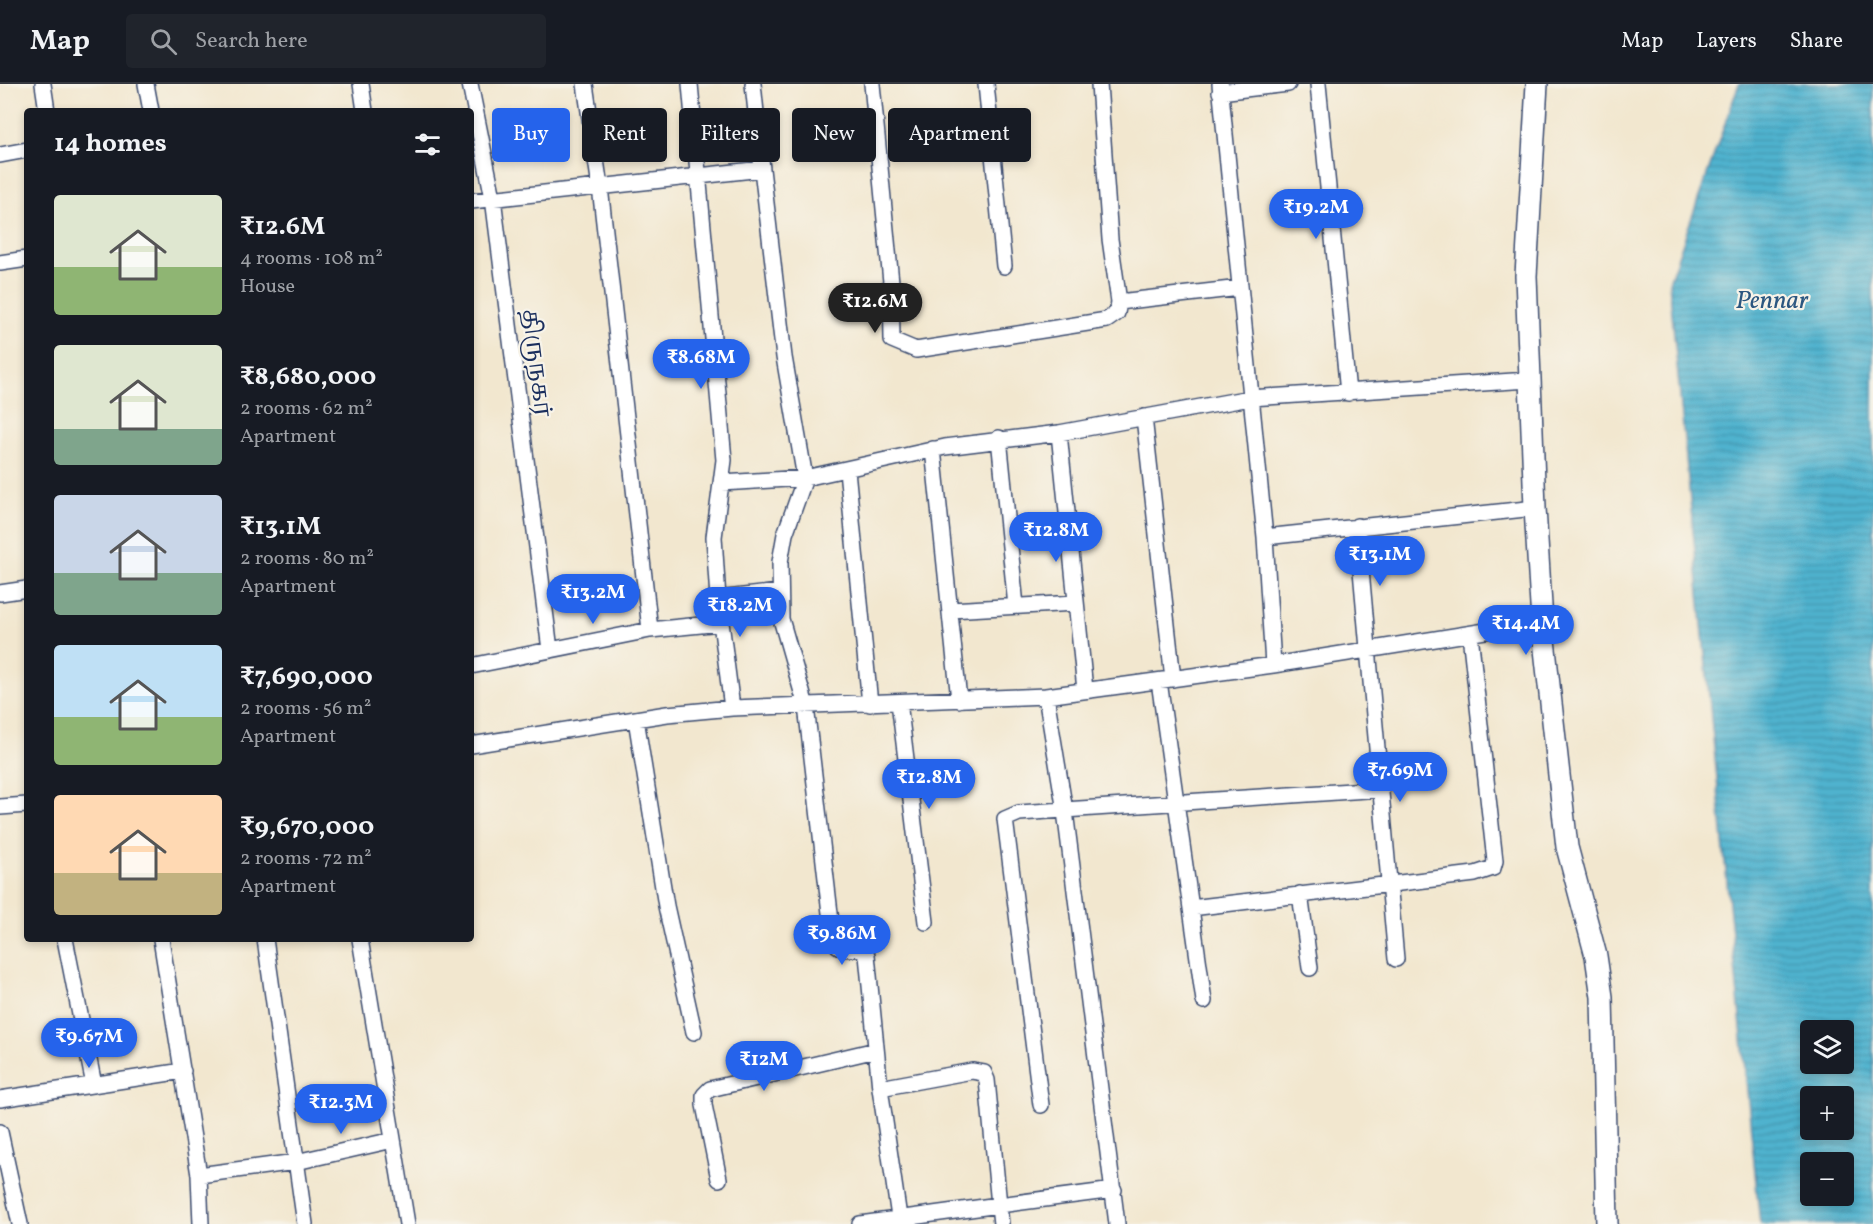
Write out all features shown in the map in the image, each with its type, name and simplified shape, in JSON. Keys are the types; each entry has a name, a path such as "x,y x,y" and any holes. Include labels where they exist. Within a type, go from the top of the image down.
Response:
{"main road":[{"path":"1537,84 1526,276 1535,508 1542,622 1567,847 1596,956 1602,997 1607,1224"}],"street":[{"path":"43,84 47,108"},
{"path":"146,84 150,108"},
{"path":"361,84 365,108"},
{"name":"திருநகர்","path":"470,84 493,198 550,650"},
{"path":"585,84 600,187 650,630"},
{"path":"690,84 724,460 714,537 718,598 732,708"},
{"path":"753,84 784,357 805,478 785,534 780,562 781,620 806,706 834,939 837,946 844,950 859,948 867,955 880,1088 900,1221"},
{"path":"872,84 891,282 892,340 916,350 1107,320 1117,313 1119,302 1110,239 1099,84"},
{"path":"986,84 1004,266"},
{"path":"1273,665 1265,537 1220,88 1288,84"},
{"path":"1318,84 1348,393"},
{"path":"0,154 24,150"},
{"path":"474,201 762,170"},
{"path":"0,263 24,259"},
{"path":"1119,302 1240,288"},
{"path":"722,483 805,478 933,449 999,438 1059,433 1250,398 1529,380"},
{"path":"1144,417 1177,804 1204,1001"},
{"path":"1059,433 1085,690"},
{"path":"999,438 1016,606"},
{"path":"933,449 959,700"},
{"path":"847,470 870,704"},
{"path":"1265,537 1535,508"},
{"path":"1357,526 1396,959"},
{"path":"0,593 24,589"},
{"path":"718,598 779,592"},
{"path":"950,610 1076,603"},
{"path":"474,745 636,719 732,708 1046,696 1273,665 1542,622"},
{"path":"474,665 650,630 721,623"},
{"path":"1191,908 1475,874 1493,868 1495,861 1470,634"},
{"path":"1046,696 1065,811 1117,1224"},
{"path":"899,702 926,922"},
{"path":"636,719 666,906 694,1032"},
{"path":"1041,1106 1005,819 1019,813 1382,789"},
{"path":"0,807 24,805"},
{"path":"1300,894 1310,968"},
{"path":"66,942 94,1085"},
{"path":"162,942 199,1174 201,1224"},
{"path":"265,942 305,1224"},
{"path":"360,942 407,1224"},
{"path":"719,1179 704,1105 705,1095 710,1089 876,1050"},
{"path":"0,1099 183,1071"},
{"path":"880,1088 972,1071 984,1073 987,1080 1001,1224"},
{"path":"0,1132 20,1224"},
{"path":"199,1174 296,1162 393,1140"},
{"path":"860,1224 900,1221 1114,1190"}],"water":[{"name":"Pennar","path":"1739,84 1873,84 1873,1224 1760,1224 1669,282"}]}
